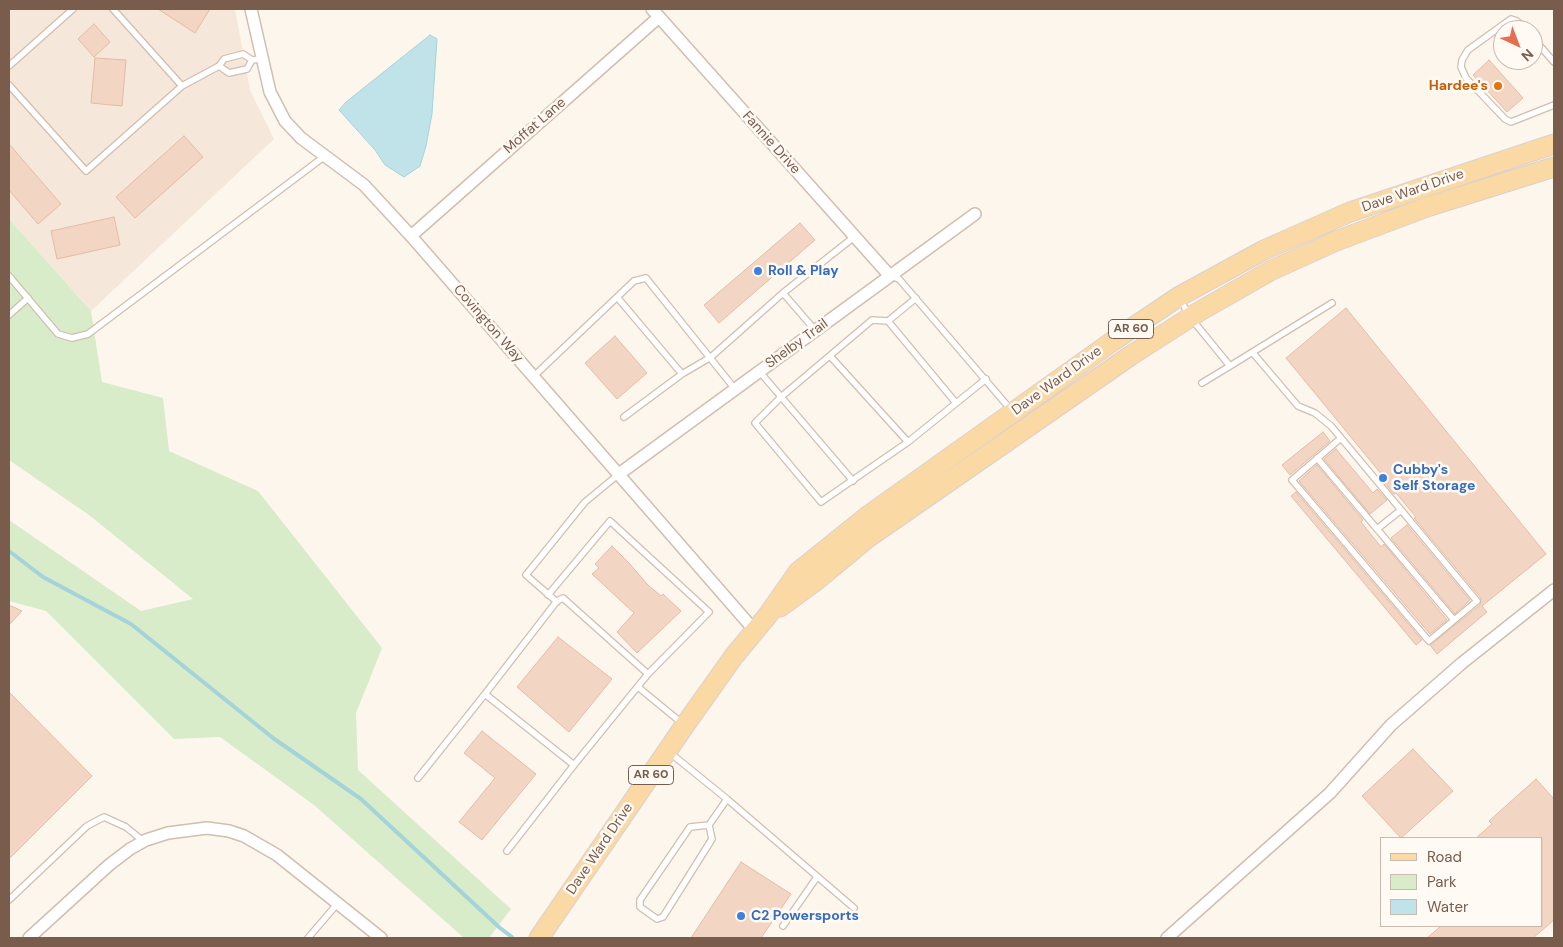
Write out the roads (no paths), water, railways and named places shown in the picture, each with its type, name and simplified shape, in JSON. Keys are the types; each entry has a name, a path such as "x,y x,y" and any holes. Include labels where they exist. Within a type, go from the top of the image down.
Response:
{"main road":[{"name":"Dave Ward Drive","path":"539,938 685,725 734,656 768,615 798,572 869,515 1113,341 1178,297 1264,250 1350,212 1554,144"},
{"name":"Dave Ward Drive","path":"768,615 817,580 869,537 1130,356 1190,317 1272,270 1336,242 1427,207 1554,167"}],"street":[{"name":"Covington Way","path":"251,9 257,59 270,92 286,121 301,138 364,184 755,630"},
{"name":"Moffat Lane","path":"411,236 655,13"},
{"name":"Fannie Drive","path":"655,13 890,276"},
{"name":"Shelby Trail","path":"619,474 975,214"},
{"path":"1167,938 1330,793 1391,725 1462,663 1554,590"},
{"path":"29,938 109,865 130,849 144,841 168,833 207,828 229,831 244,836 277,855 381,938"}],"lane":[{"path":"9,66 73,9"},
{"path":"113,9 182,86"},
{"path":"1493,32 1468,50 1462,60 1461,67 1466,78 1505,119 1511,122 1554,105"},
{"path":"1543,49 1554,62"},
{"path":"9,85 86,171 182,86 219,66 224,59 243,54 257,59 247,69 229,73 219,66"},
{"path":"9,276 58,334 72,338 88,334 325,156"},
{"path":"624,418 682,374 711,357 783,293 854,237"},
{"path":"890,276 900,279 1014,412"},
{"path":"533,377 634,281 646,278 735,389"},
{"path":"783,293 815,330"},
{"path":"617,297 682,374"},
{"path":"1178,297 1190,317 1230,366"},
{"path":"9,315 28,298"},
{"path":"916,298 888,321 872,320 782,397 755,423 821,502 908,442 986,379"},
{"path":"1202,383 1332,303"},
{"path":"888,321 956,403"},
{"path":"1253,352 1298,406 1315,413 1331,426 1477,601 1429,641 1292,480 1340,438"},
{"path":"830,356 908,442"},
{"path":"759,372 853,480"},
{"path":"1317,458 1454,620"},
{"path":"556,602 526,575 585,502 619,474"},
{"path":"1377,529 1400,510"},
{"path":"507,851 648,674 708,612 610,521 548,595"},
{"path":"418,778 556,602 563,598 648,674"},
{"path":"638,686 685,725"},
{"path":"485,694 574,765"},
{"path":"668,751 854,908"},
{"path":"710,824 690,827 640,900 640,908 657,919 663,917 712,840 710,824 727,799"},
{"path":"9,900 87,826 104,817 126,827 144,841"},
{"path":"783,926 817,877"},
{"path":"308,938 338,903"}],"water":[{"path":"430,35 437,39 432,114 420,166 404,177 385,165 375,150 339,110 346,102"}],"waterway":[{"path":"9,551 43,577 131,624 273,738 361,799 512,937"}],"place":[{"name":"Hardee's","path":"1498,86"},
{"name":"Roll & Play","path":"758,271"},
{"name":"Cubby's Self Storage","path":"1383,478"},
{"name":"C2 Powersports","path":"741,916"}]}
